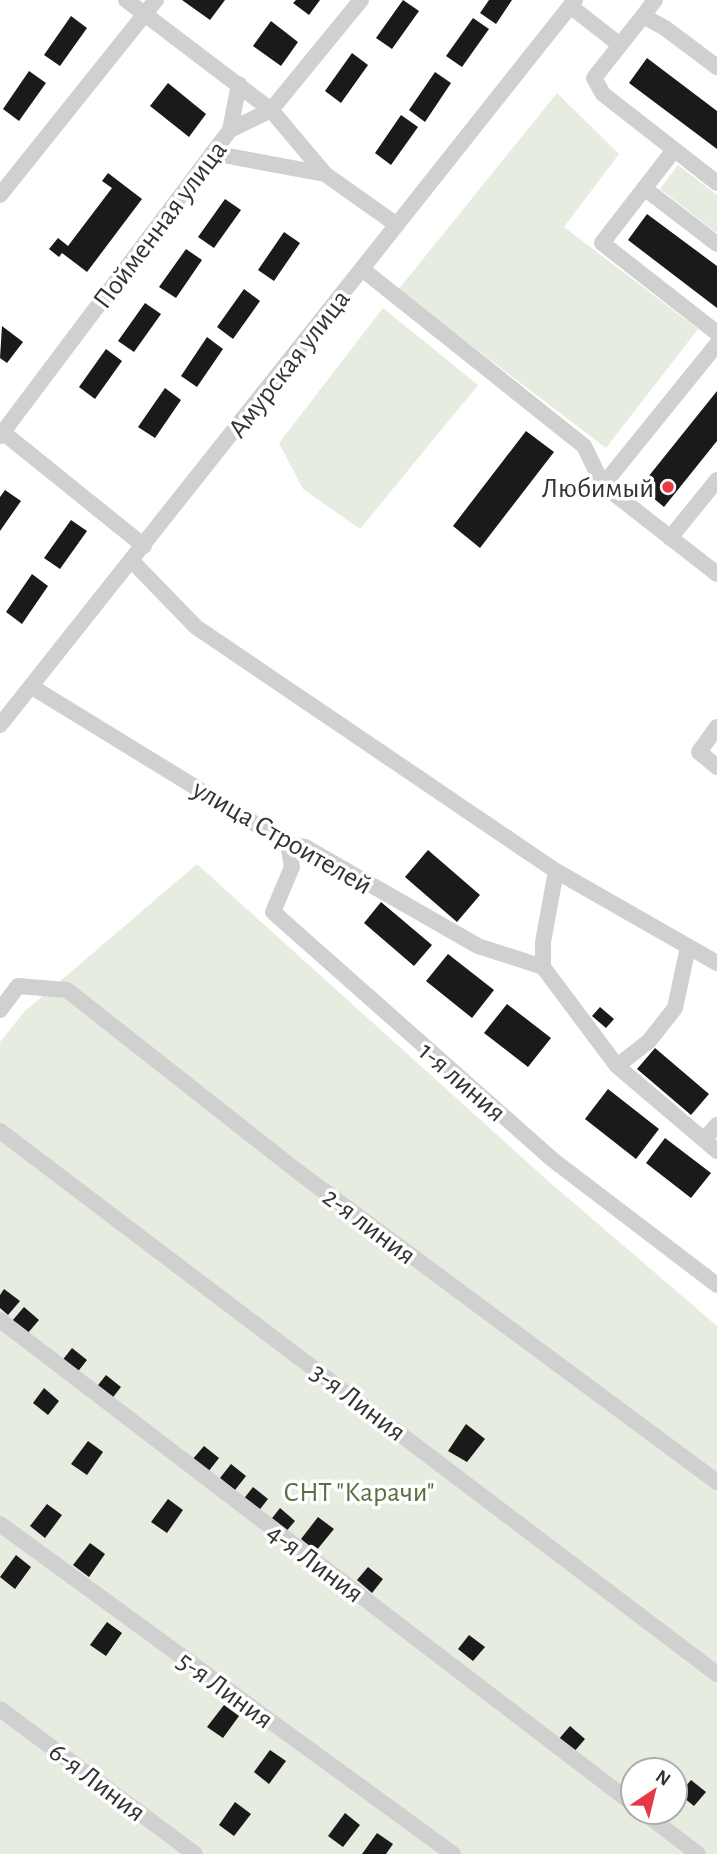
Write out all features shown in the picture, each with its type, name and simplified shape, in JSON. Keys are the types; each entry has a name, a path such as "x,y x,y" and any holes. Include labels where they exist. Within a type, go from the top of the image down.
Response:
{"street":[{"path":"126,0 271,110 325,173 397,225"},
{"path":"0,195 156,0"},
{"name":"Пойменная улица","path":"1,433 230,130 271,110 361,0"},
{"path":"655,0 594,78 603,94 717,183"},
{"path":"572,3 620,46"},
{"name":"Амурская улица","path":"0,725 572,3"},
{"path":"643,16 665,28 717,67"},
{"path":"230,130 239,84"},
{"path":"674,150 601,243 717,334"},
{"path":"212,153 325,173"},
{"path":"644,188 717,244"},
{"path":"362,269 584,446 603,485 717,574"},
{"path":"603,485 717,345"},
{"path":"1,433 144,546"},
{"path":"670,538 717,480"},
{"path":"132,561 196,628 556,872 717,963"},
{"name":"улица Строителей","path":"32,687 288,844 305,847 478,946 542,967"},
{"path":"717,727 698,752 717,767"},
{"name":"1-я линия","path":"288,844 292,867 273,912 553,1160 717,1285"},
{"path":"556,872 543,943 542,967 617,1066 710,1145 717,1125"},
{"path":"617,1066 649,1041 675,1008 688,947"},
{"name":"2-я линия","path":"0,1010 18,986 67,990 297,1171 717,1482"},
{"name":"3-я Линия","path":"0,1131 717,1674"},
{"name":"4-я Линия","path":"0,1320 619,1793"},
{"name":"5-я Линия","path":"0,1524 453,1854"},
{"name":"6-я Линия","path":"0,1709 195,1854"},
{"path":"661,1826 698,1854"}],"green space":[{"path":"557,93 619,154 564,227 698,329 606,448 398,290"},
{"path":"678,165 717,195 717,233 660,189"},
{"path":"383,308 478,385 360,529 303,489 279,443"},
{"name":"СНТ \"Карачи\"","path":"197,864 547,1180 717,1326 717,1854 0,1854 0,1042 24,1012"}],"building":[{"path":"182,0 225,0 210,20"},
{"path":"296,0 320,0 309,15 293,3"},
{"path":"403,0 419,11 392,49 376,38"},
{"path":"489,0 512,0 496,24 480,13"},
{"path":"71,16 87,28 60,66 44,55"},
{"path":"473,18 489,29 462,67 446,56"},
{"path":"271,21 298,42 281,66 253,46"},
{"path":"352,53 368,65 341,103 325,91"},
{"path":"647,58 717,111 717,149 629,83"},
{"path":"29,71 46,83 19,121 3,109"},
{"path":"435,72 451,83 425,122 409,110"},
{"path":"168,83 206,114 189,137 150,106"},
{"path":"401,115 418,127 391,165 375,153"},
{"path":"108,173 142,199 87,272 62,253 59,257 49,249 58,238 68,246 112,188 102,181"},
{"path":"225,199 241,210 214,248 198,237"},
{"path":"647,214 717,266 717,308 628,240"},
{"path":"284,232 300,243 274,281 258,270"},
{"path":"186,249 202,260 176,298 159,287"},
{"path":"244,289 260,301 233,339 217,327"},
{"path":"145,303 161,314 134,352 118,341"},
{"path":"2,326 23,342 7,363 0,358"},
{"path":"207,337 223,349 197,387 181,376"},
{"path":"106,349 122,361 95,399 79,387"},
{"path":"165,388 181,400 155,438 138,427"},
{"path":"717,391 717,441 664,507 640,487"},
{"path":"526,431 554,452 480,548 453,526"},
{"path":"5,490 21,501 0,531 0,497"},
{"path":"71,520 87,531 60,569 44,558"},
{"path":"32,574 48,586 22,624 6,612"},
{"path":"428,850 480,895 457,922 405,877"},
{"path":"381,902 432,945 414,966 364,923"},
{"path":"448,954 494,990 472,1018 426,981"},
{"path":"507,1004 551,1038 528,1067 484,1033"},
{"path":"600,1007 614,1019 606,1028 592,1016"},
{"path":"655,1048 709,1094 691,1115 637,1069"},
{"path":"608,1089 659,1129 636,1159 585,1119"},
{"path":"665,1138 711,1173 691,1198 646,1163"},
{"path":"4,1289 20,1301 8,1315 0,1308 0,1295"},
{"path":"24,1307 39,1320 27,1334 12,1321"},
{"path":"72,1348 87,1360 76,1374 61,1362"},
{"path":"106,1375 121,1387 110,1401 95,1389"},
{"path":"44,1388 59,1401 48,1415 33,1403"},
{"path":"466,1424 485,1439 467,1462 448,1451"},
{"path":"88,1441 103,1452 87,1475 71,1464"},
{"path":"204,1446 219,1458 208,1472 192,1460"},
{"path":"231,1464 246,1476 235,1490 220,1478"},
{"path":"253,1487 268,1499 257,1513 242,1501"},
{"path":"168,1499 183,1510 167,1533 151,1522"},
{"path":"47,1504 62,1515 45,1538 30,1526"},
{"path":"280,1508 295,1521 284,1534 269,1522"},
{"path":"318,1517 334,1529 316,1551 301,1539"},
{"path":"90,1543 105,1554 89,1577 73,1565"},
{"path":"16,1555 31,1567 15,1589 0,1577"},
{"path":"368,1567 383,1579 372,1593 357,1580"},
{"path":"107,1622 122,1633 106,1656 90,1645"},
{"path":"469,1635 485,1647 473,1661 458,1649"},
{"path":"224,1705 239,1716 223,1738 207,1727"},
{"path":"570,1726 585,1739 573,1753 558,1740"},
{"path":"270,1750 286,1761 269,1784 254,1772"},
{"path":"691,1780 706,1792 694,1806 689,1802"},
{"path":"235,1802 251,1814 234,1836 219,1825"},
{"path":"345,1813 360,1825 343,1847 328,1836"},
{"path":"377,1833 393,1844 386,1854 362,1854"}],"place":[{"name":"Любимый","path":"668,487"}]}
